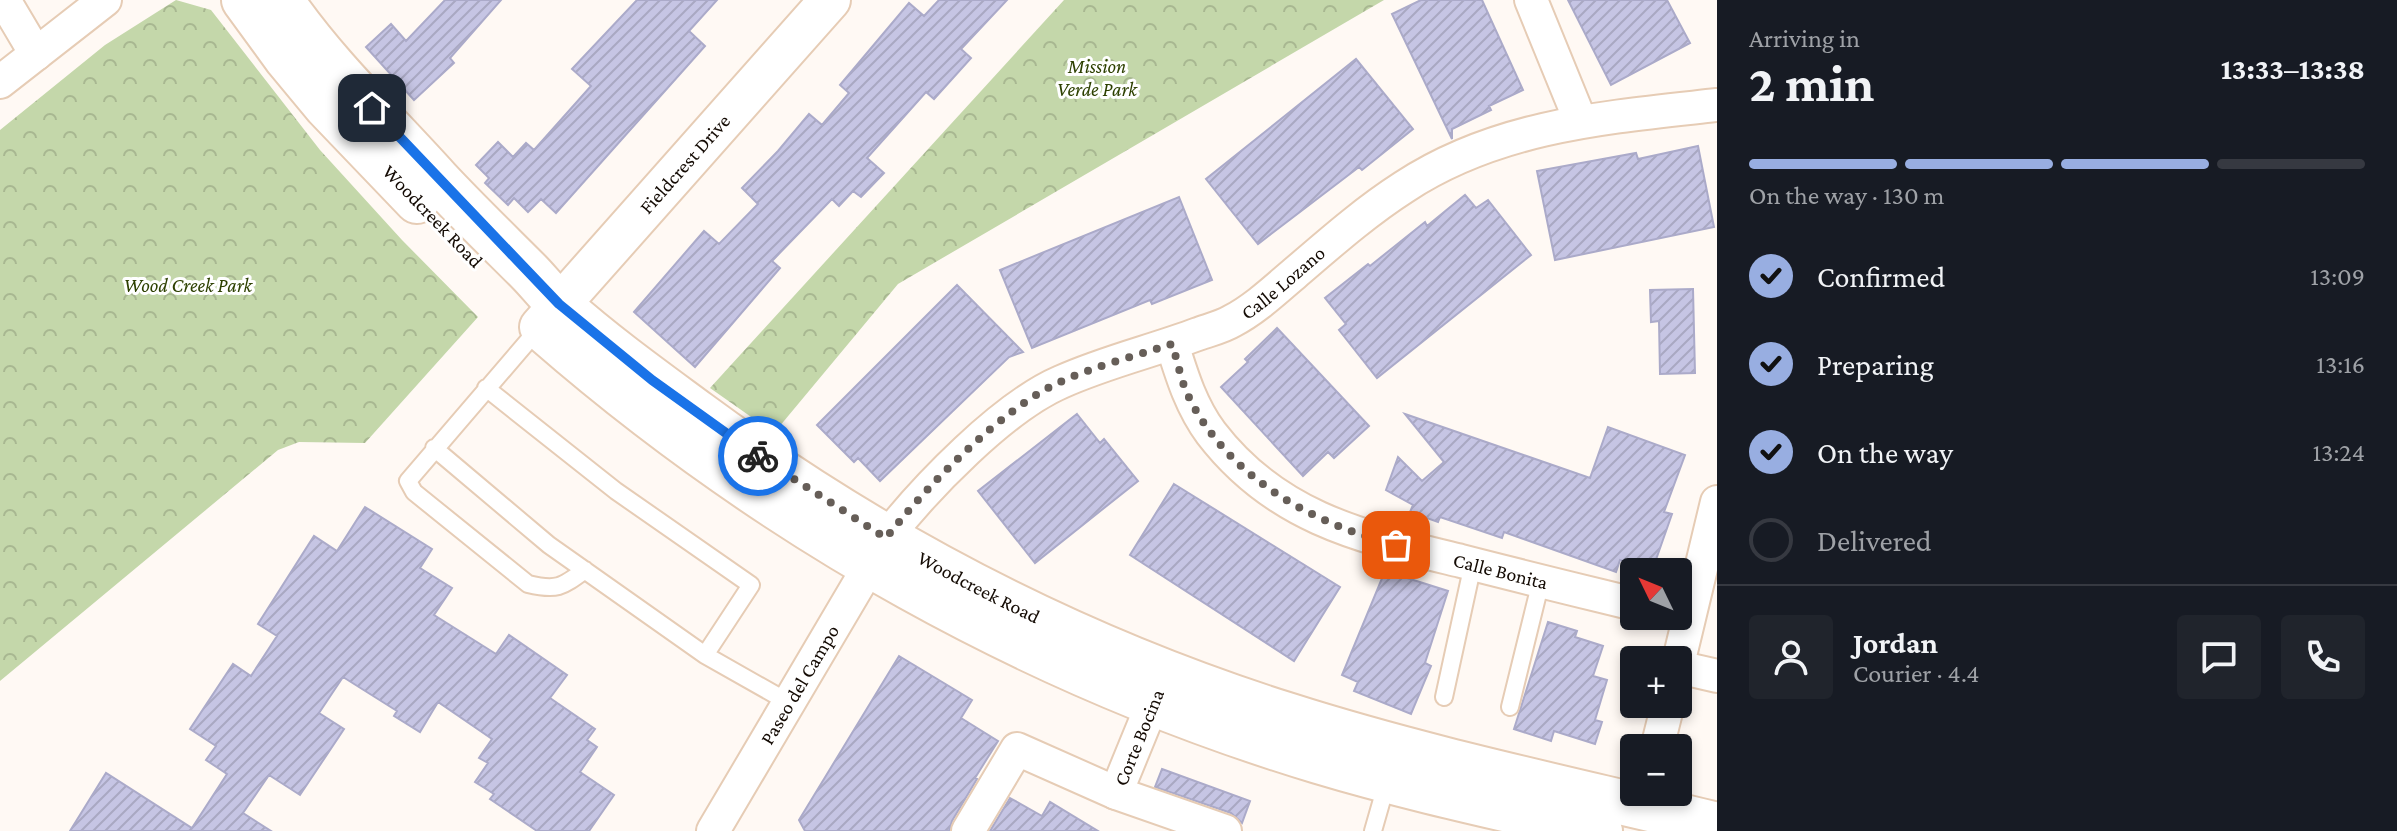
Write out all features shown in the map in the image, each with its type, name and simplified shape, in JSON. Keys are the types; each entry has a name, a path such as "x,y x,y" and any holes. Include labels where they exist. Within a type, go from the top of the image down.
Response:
{"main road":[{"name":"Woodcreek Road","path":"244,0 326,106 549,316"},
{"name":"Woodcreek Road","path":"281,0 341,77 609,387 698,454 877,552 938,605 1051,661 1287,715 1642,810 1717,825"},
{"name":"Woodcreek Road","path":"1159,688 1319,762 1600,831"}],"street":[{"path":"4,0 36,54"},
{"path":"0,82 105,0"},
{"name":"Fieldcrest Drive","path":"549,316 830,0"},
{"path":"1531,0 1580,120"},
{"name":"Calle Lozano","path":"877,552 906,512 1019,406 1060,382 1232,321 1268,296 1405,186 1448,163 1495,144 1580,120 1717,105"},
{"name":"Calle Bonita","path":"1172,344 1186,390 1211,432 1264,485 1320,520 1370,538 1620,601"},
{"path":"1692,587 1717,502"},
{"name":"Paseo del Campo","path":"713,831 877,552"},
{"path":"1692,669 1717,676"},
{"name":"Corte Bocina","path":"968,831 1017,749 1116,793 1159,688"},
{"path":"1116,793 1225,831"}],"lane":[{"path":"549,316 408,481 414,492 528,584 549,589 563,586 585,570"},
{"path":"486,388 616,491 751,585 705,655"},
{"path":"434,448 549,545 705,655 788,702"},
{"path":"1444,697 1473,564"},
{"path":"1510,707 1541,581"},
{"path":"1373,831 1387,780"}],"green space":[{"name":"Wood Creek Park","path":"176,0 211,10 320,150 478,317 365,443 299,442 278,450 0,681 0,130 105,45"},
{"name":"Mission Verde Park","path":"1064,0 1384,0 898,284 774,433 710,388"}],"building":[{"path":"445,0 501,0 450,58 454,63 414,100 366,47 391,24 406,41"},
{"path":"637,0 717,0 689,31 705,46 556,213 541,199 528,212 514,198 508,205 485,183 489,178 476,165 498,142 513,157 526,143 534,150 591,86 572,69"},
{"path":"939,0 1007,0 961,49 971,58 934,99 926,92 867,158 884,173 861,197 853,191 839,206 832,199 772,261 780,268 695,367 634,312 704,231 719,244 758,204 742,188 809,114 822,125 849,93 840,85 909,3 924,16"},
{"path":"1421,0 1482,0 1523,90 1452,129 1452,139 1392,14"},
{"path":"1568,0 1667,0 1690,43 1611,85"},
{"path":"1356,59 1413,129 1362,170 1359,167 1258,244 1206,179"},
{"path":"1698,146 1714,227 1555,260 1537,171 1636,153 1638,159"},
{"path":"1465,195 1476,208 1488,200 1531,255 1377,378 1339,330 1346,324 1325,298 1425,222 1427,226"},
{"path":"1179,197 1212,280 1152,304 1150,300 1032,348 1000,270"},
{"path":"957,285 1023,352 1009,357 880,481 858,458 854,462 817,425"},
{"path":"1693,289 1695,373 1660,374 1659,321 1651,322 1650,290"},
{"path":"1277,328 1369,426 1334,458 1328,452 1303,476 1221,387"},
{"path":"1077,414 1100,443 1104,439 1138,481 1035,563 978,491"},
{"path":"1405,414 1590,478 1608,427 1685,455 1664,512 1672,514 1657,558 1620,558 1616,572 1504,532 1502,538 1440,517 1438,522 1410,512 1413,505 1386,490 1398,457 1422,481 1444,462"},
{"path":"1174,484 1340,587 1294,661 1130,555"},
{"path":"365,507 432,549 420,568 452,588 434,615 496,654 509,635 567,675 550,698 595,729 587,740 597,747 580,772 614,795 589,831 537,831 490,799 494,794 475,782 488,763 479,758 492,739 438,702 420,732 394,716 397,711 343,677 319,713 344,729 300,795 269,775 243,813 271,831 70,831 106,773 192,828 227,774 206,760 216,746 190,729 233,664 251,676 277,636 258,624 314,536 337,551"},
{"path":"1385,571 1448,591 1425,663 1431,666 1411,714 1354,691 1358,682 1342,675"},
{"path":"1548,622 1577,631 1575,637 1603,646 1593,676 1607,680 1595,720 1602,722 1595,744 1554,731 1551,741 1514,729"},
{"path":"899,656 972,700 961,718 998,741 975,778 949,831 805,831 799,820"},
{"path":"1162,769 1250,801 1242,823 1231,813 1155,787"},
{"path":"1010,798 1042,816 1050,802 1098,831 990,831"}],"way so far":[{"path":"758,456 886,538 906,512 1019,406 1060,382 1172,344 1186,390 1211,432 1237,461 1289,503 1320,520 1396,545"}],"route":[{"path":"372,108 559,304 652,380 758,456"}]}
